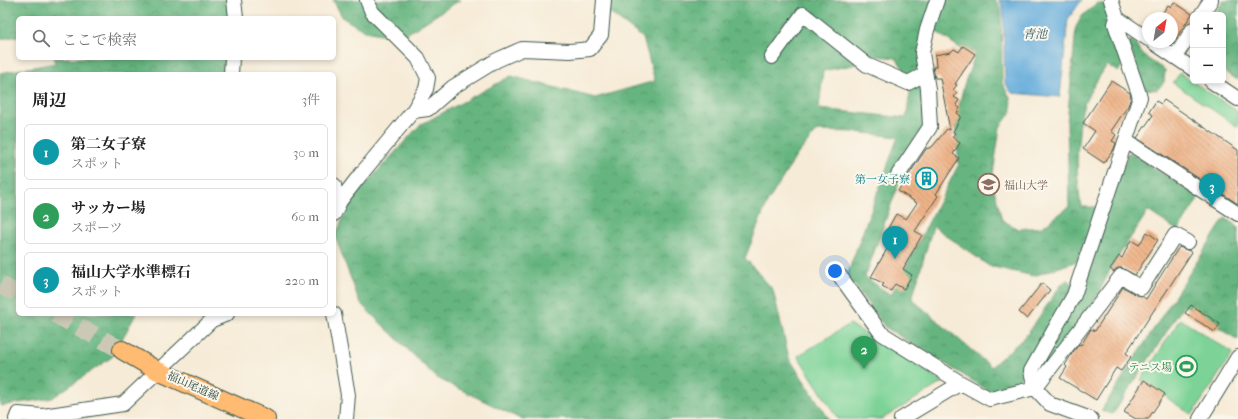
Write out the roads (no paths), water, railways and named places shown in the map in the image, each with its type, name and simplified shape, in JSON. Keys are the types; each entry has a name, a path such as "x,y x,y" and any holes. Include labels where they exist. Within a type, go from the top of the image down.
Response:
{"main road":[{"name":"福山尾道線","path":"122,350 158,371 266,419"}],"street":[{"path":"234,0 236,16"},
{"path":"337,207 357,179 413,111 426,90 428,78 418,58 372,12 367,0"},
{"path":"413,111 428,109 452,87 497,60 522,49 570,51 590,49 601,36 604,0"},
{"path":"898,175 930,128 928,89 922,53 927,30 938,0"},
{"path":"1091,419 1050,404 1035,388 1031,371 1074,294 1140,97 1115,24 1117,18 1111,0"},
{"path":"1204,12 1211,0"},
{"path":"772,57 803,14 868,65 908,83 925,74"},
{"path":"1117,18 1142,35"},
{"path":"1175,57 1190,34"},
{"path":"1162,48 1190,67"},
{"path":"231,72 232,60"},
{"path":"1216,84 1238,99"},
{"path":"1126,141 1238,214"},
{"path":"840,276 881,333 961,383 990,399 1035,388 1121,276 1141,288 1175,235 1188,242"},
{"path":"16,419 18,414 43,416 124,404 212,320 222,316"},
{"path":"334,316 348,396 346,419"},
{"path":"1200,419 1238,357"},
{"path":"901,419 961,383"}],"water":[{"name":"青池","path":"998,0 1082,0 1068,19 1060,97 1012,93 1005,83 1003,6"}],"tunnel":[{"path":"0,285 16,293"},
{"path":"59,316 122,350"}],"place":[{"name":"第一女子寮","path":"926,179"},
{"name":"福山大学","path":"988,185"},
{"name":"福山大学水準標石","path":"1212,206"},
{"name":"第二女子寮","path":"895,259"},
{"name":"テニス場","path":"1187,367"},
{"name":"サッカー場","path":"864,369"}]}
